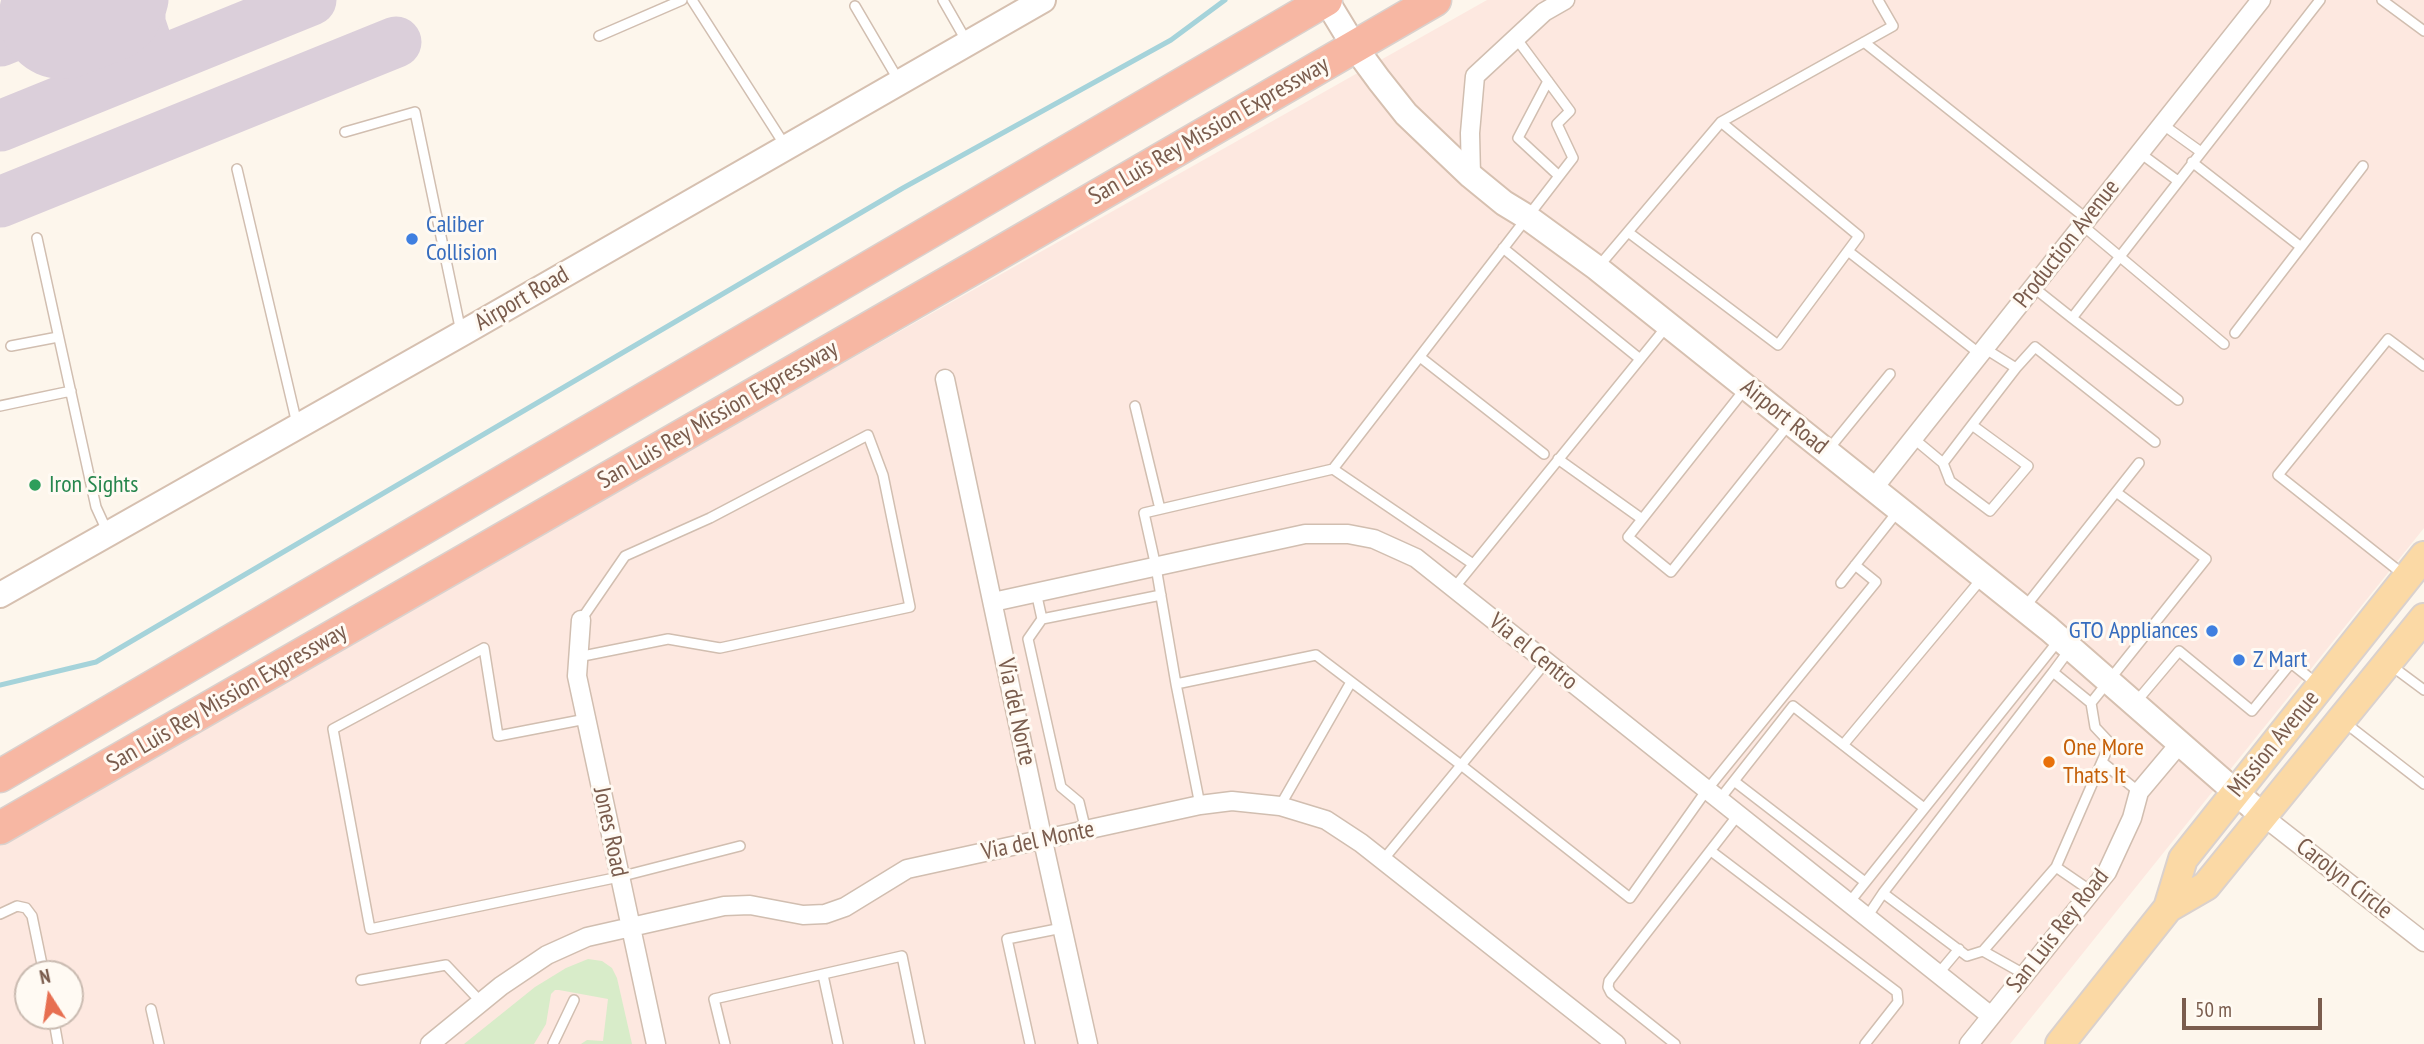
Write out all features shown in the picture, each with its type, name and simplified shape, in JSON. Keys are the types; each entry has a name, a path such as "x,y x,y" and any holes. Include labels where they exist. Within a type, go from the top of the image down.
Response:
{"highway":[{"name":"San Luis Rey Mission Expressway","path":"0,776 1326,0"},
{"name":"San Luis Rey Mission Expressway","path":"0,828 1435,0"}],"main road":[{"path":"2418,576 2421,629"},
{"name":"Mission Avenue","path":"2060,1044 2168,908 2183,859 2321,686 2418,576"},
{"name":"Mission Avenue","path":"2168,908 2206,886 2388,663 2421,629"}],"street":[{"name":"Airport Road","path":"0,595 1042,0"},
{"name":"Airport Road","path":"1326,0 1354,46 1406,114 1471,176 1504,203 1597,268 2024,609 2181,742 2264,817"},
{"path":"1471,176 1470,133 1475,76 1544,12 1565,0"},
{"name":"Production Avenue","path":"1873,489 2261,0"},
{"name":"Via del Norte","path":"945,379 1088,1044"},
{"name":"Via el Centro","path":"993,602 1305,534 1348,534 1374,539 1416,558 1991,1016"},
{"name":"Jones Road","path":"581,620 577,676 656,1044"},
{"name":"San Luis Rey Road","path":"1969,1044 2107,872 2132,818 2139,792 2181,742"},
{"name":"Via del Monte","path":"430,1044 500,986 547,955 587,937 724,906 750,905 803,915 825,914 845,907 907,869 1200,805 1232,802 1280,806 1326,820 1383,860 1616,1044"},
{"name":"Carolyn Circle","path":"2264,817 2424,942"}],"lane":[{"path":"599,36 682,0"},
{"path":"692,0 786,148"},
{"path":"943,0 968,44"},
{"path":"1597,268 1721,122 1893,26 1878,0"},
{"path":"2072,318 2320,0"},
{"path":"2382,0 2424,31"},
{"path":"855,6 900,83"},
{"path":"1200,805 1144,513 1333,469 1573,158 1558,124 1570,111 1515,37"},
{"path":"1864,42 2085,222 2119,258 2224,344"},
{"path":"1548,81 1518,138 1559,176"},
{"path":"345,132 415,112 461,334"},
{"path":"1628,232 1778,345 1859,236 1721,122"},
{"path":"2162,124 2201,152"},
{"path":"2140,153 2178,181"},
{"path":"2192,162 2301,247"},
{"path":"2235,333 2363,166"},
{"path":"237,169 298,426"},
{"path":"37,238 96,507 107,533"},
{"path":"1503,248 1640,359"},
{"path":"1848,251 1982,351 2016,368"},
{"path":"2033,287 2178,400"},
{"path":"1454,588 1668,325"},
{"path":"11,346 58,337"},
{"path":"2418,576 2278,475 2388,339 2424,366"},
{"path":"1942,463 2035,347 2155,442"},
{"path":"1420,357 1544,454"},
{"path":"1826,452 1890,374"},
{"path":"1746,388 1628,537 1671,572 1790,423"},
{"path":"0,406 71,391"},
{"path":"1135,406 1160,509"},
{"path":"1913,438 1942,463 1950,481 1990,511 2028,466 1972,425"},
{"path":"578,657 668,639 720,648 910,607 883,475 868,435 710,518 625,556 581,620"},
{"path":"1559,459 1642,519"},
{"path":"2024,609 2139,463"},
{"path":"1333,469 1473,564"},
{"path":"2091,703 2206,559 2116,492"},
{"path":"1841,583 1899,509"},
{"path":"1176,684 1316,655 1630,898 1876,582 1855,565"},
{"path":"1843,745 1984,577"},
{"path":"1036,592 1042,619"},
{"path":"1086,831 1079,802 1061,787 1028,639 1042,619 1161,594"},
{"path":"1867,917 2053,672 2065,643"},
{"path":"1848,904 1924,808 2065,643"},
{"path":"586,719 498,736 484,648 333,729 370,929 619,877 740,846"},
{"path":"2135,703 2179,651 2252,711 2291,663 2321,686"},
{"path":"1383,860 1546,662"},
{"path":"2388,663 2424,690"},
{"path":"1883,893 1967,956 1983,951 2056,867 2110,743 2095,727 2091,703 2053,672"},
{"path":"1280,806 1351,682"},
{"path":"1712,795 1734,780 1793,706 1924,808"},
{"path":"2343,721 2424,784"},
{"path":"2102,762 2139,792"},
{"path":"1734,780 1865,883"},
{"path":"1675,1044 1611,993 1609,981 1738,815"},
{"path":"1711,850 1898,992 1898,1002 1865,1044"},
{"path":"2056,867 2091,891"},
{"path":"0,914 16,905 26,908 32,916 41,960"},
{"path":"1030,1044 1007,939 1062,929"},
{"path":"1938,974 1959,949"},
{"path":"1983,951 2024,974"},
{"path":"725,1044 714,999 902,956 920,1044"},
{"path":"361,980 446,965 481,1002"},
{"path":"823,975 838,1044"},
{"path":"553,1044 574,1000"},
{"path":"151,1009 159,1044"}],"shaded area":[{"path":"1487,0 2424,0 2424,528 2010,1044 0,1044 0,839"}],"green space":[{"path":"588,959 602,961 612,968 617,978 632,1044 581,1044 587,1040 603,1041 608,999 555,990 551,994 546,1024 534,1044 464,1044 535,987 566,968"}],"waterway":[{"path":"0,685 96,662 903,188 1171,40 1225,0"}],"taxiway":[{"path":"133,72 145,55 145,38 140,23 143,0"},
{"path":"0,126 311,0"},
{"path":"0,41 62,16"},
{"path":"0,202 396,42"}],"runway":[{"path":"62,16 103,0"}],"place":[{"name":"Caliber Collision","path":"412,239"},
{"name":"Iron Sights","path":"35,485"},
{"name":"GTO Appliances","path":"2212,631"},
{"name":"Z Mart","path":"2239,660"},
{"name":"One More Thats It","path":"2049,762"}]}
